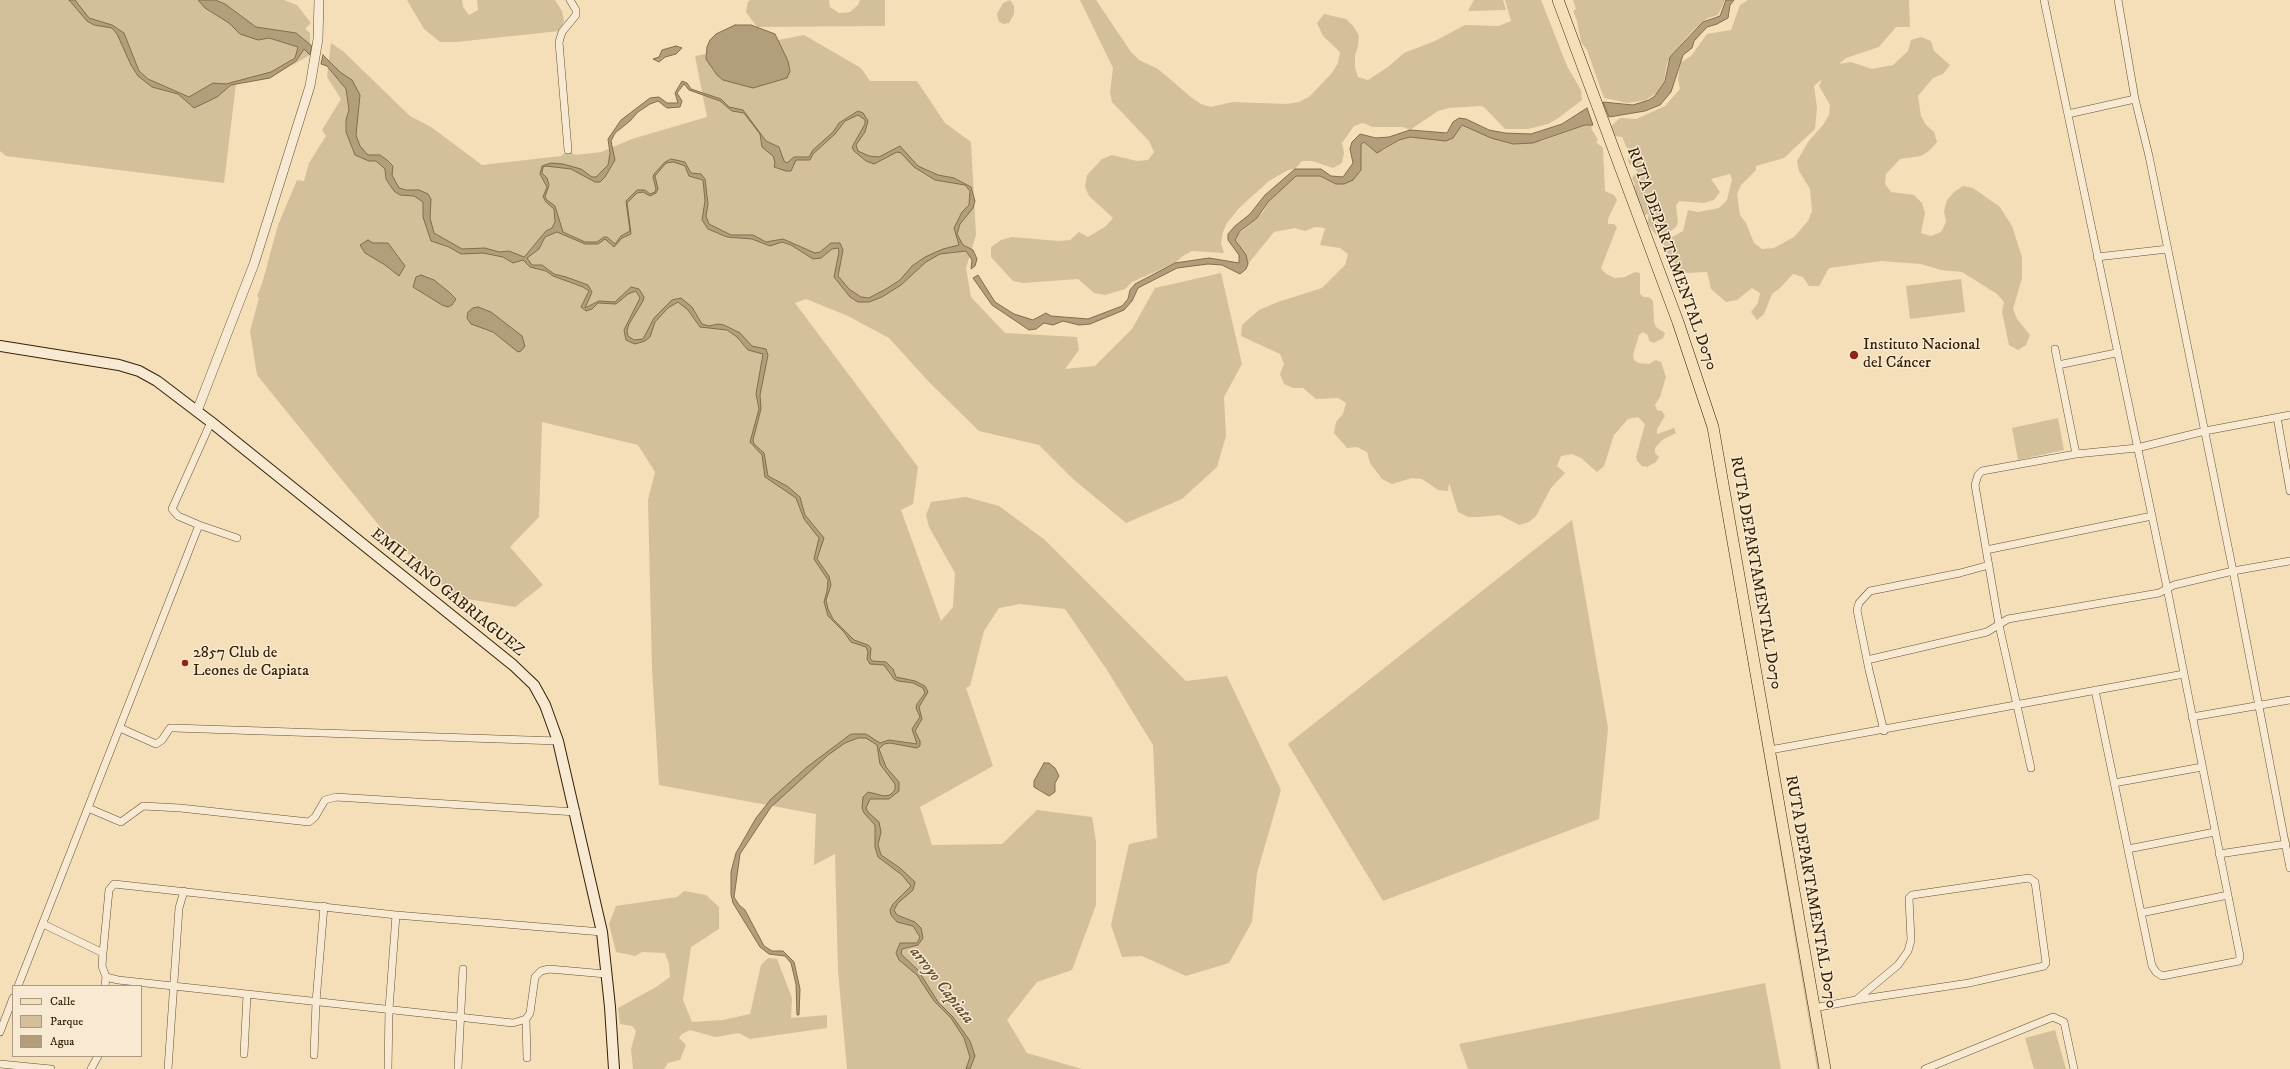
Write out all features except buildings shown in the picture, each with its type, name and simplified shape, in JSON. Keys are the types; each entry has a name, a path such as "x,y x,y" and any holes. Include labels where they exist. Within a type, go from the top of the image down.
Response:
{"main road":[{"name":"RUTA DEPARTAMENTAL D070","path":"1558,0 1678,322 1713,426 1824,1069"},
{"name":"EMILIANO GABRIAGUEZ","path":"0,346 119,365 139,371 157,381 211,422 513,665 534,685 545,705 558,741 576,812 602,932 614,1069"}],"street":[{"path":"197,411 254,264 310,86 318,39 319,0"},
{"path":"568,150 558,42 562,32 576,15 576,10 570,0"},
{"path":"2044,0 2116,353 2167,588 2240,956 2239,961 2162,976 2156,972 2152,966 2095,690"},
{"path":"2118,0 2135,99 2150,156 2233,571 2290,868"},
{"path":"2068,114 2135,99"},
{"path":"2097,257 2168,249"},
{"path":"2055,349 2076,454"},
{"path":"2058,365 2116,353"},
{"path":"2031,768 1999,625 1988,565 1975,485 1978,475 1982,471 2076,454 2137,448 2205,431 2290,415"},
{"path":"2277,417 2290,491"},
{"path":"211,422 172,509 178,516 237,538"},
{"path":"1986,550 2152,516"},
{"path":"18,985 199,525"},
{"path":"1867,660 1987,632 2008,619 2159,592 2174,585 2233,571 2290,561"},
{"path":"1884,731 1857,610 1859,603 1870,591 1960,573 1988,565"},
{"path":"1770,750 1884,731 2184,674"},
{"path":"2192,717 2290,700"},
{"path":"120,728 156,744 170,728 558,741"},
{"path":"2114,783 2202,767"},
{"path":"88,808 121,822 143,806 180,808 309,822 315,817 325,800 336,797 576,812"},
{"path":"2128,849 2215,832"},
{"path":"2219,854 2286,844"},
{"path":"1814,1008 1856,1000 1969,983 2044,966 2046,963 2035,882 2029,878 1912,895 1909,898 1911,940 1906,955 1887,975 1856,1000"},
{"path":"106,985 106,977 102,966 103,953 109,890 114,884 396,915 602,932"},
{"path":"168,1069 179,908 184,891"},
{"path":"2141,913 2228,895"},
{"path":"314,1055 316,1002 324,906"},
{"path":"388,1069 389,1009 396,915"},
{"path":"43,924 103,953"},
{"path":"458,1068 462,1018 463,969"},
{"path":"106,977 173,987 513,1023 526,1018 530,1013 535,977 541,971 549,969 606,974"},
{"path":"244,1054 247,995"},
{"path":"0,1032 12,1001"},
{"path":"1925,1069 1941,1067 2053,1017 2060,1018 2064,1022 2074,1069"},
{"path":"526,1018 527,1058"},
{"path":"91,1069 97,1057"},
{"path":"0,1064 51,1069"}],"green space":[{"path":"0,0 284,0 297,5 311,23 305,29 310,33 310,55 270,78 236,84 224,183 6,156 0,151"},
{"path":"407,0 462,0 463,7 469,15 478,10 477,0 555,0 562,11 564,21 560,31 456,42 440,42 424,29"},
{"path":"750,0 829,0 830,7 839,13 850,12 858,5 860,0 885,0 885,26 757,27 746,12 748,2"},
{"path":"1010,0 1014,6 1014,14 1009,23 1004,24 999,22 997,14 1003,3"},
{"path":"1080,0 1096,0 1131,52 1139,60 1158,69 1201,104 1211,107 1232,102 1287,104 1299,102 1309,97 1332,73 1338,63 1340,52 1323,36 1317,23 1324,14 1346,19 1354,27 1359,36 1355,56 1355,67 1358,77 1368,80 1388,67 1404,53 1435,41 1465,25 1499,26 1511,21 1505,0 1541,0 1567,66 1581,90 1582,100 1548,124 1528,129 1505,129 1484,107 1480,106 1449,108 1438,111 1410,130 1403,127 1373,127 1363,123 1354,126 1342,143 1344,153 1342,163 1333,168 1312,161 1302,161 1295,169 1288,170 1269,181 1239,208 1227,223 1223,232 1221,243 1224,253 1192,251 1175,263 1132,282 1125,289 1105,295 1094,293 1078,279 1023,283 1013,281 991,257 991,247 1001,240 1012,237 1059,241 1070,240 1079,232 1088,237 1106,226 1113,218 1089,196 1085,187 1087,175 1102,159 1112,155 1137,161 1148,160 1154,152 1149,141 1112,102 1110,92 1113,68"},
{"path":"1474,0 1503,0 1506,10 1468,11"},
{"path":"1573,0 1725,0 1718,15 1708,18 1693,30 1671,56 1667,63 1664,81 1657,93 1646,100 1628,103 1604,98 1587,50 1581,42 1577,21 1573,11 1576,9"},
{"path":"1748,0 1909,0 1910,27 1896,27 1879,47 1846,58 1839,64 1851,62 1872,69 1893,65 1908,51 1911,40 1921,37 1931,41 1934,51 1950,65 1943,74 1933,78 1918,96 1921,116 1926,125 1934,132 1937,142 1930,150 1921,156 1900,159 1886,174 1885,184 1891,192 1914,195 1922,203 1925,213 1921,233 1931,236 1941,232 1946,222 1944,211 1947,200 1954,192 1963,186 1973,188 2000,207 2012,226 2022,257 2022,278 2013,309 2017,319 2030,335 2026,345 2018,350 2009,345 2002,312 2004,302 1997,294 1962,272 1941,270 1921,264 1881,261 1829,268 1819,286 1809,286 1803,277 1793,274 1772,294 1764,314 1757,320 1751,312 1758,303 1760,293 1752,288 1737,300 1726,302 1711,289 1707,272 1686,273 1678,267 1665,251 1663,242 1683,231 1688,210 1698,212 1719,208 1727,200 1732,179 1730,174 1711,179 1720,192 1714,200 1704,203 1679,201 1676,206 1678,222 1676,227 1667,234 1657,236 1647,223 1649,214 1645,215 1641,211 1633,190 1635,184 1632,178 1637,171 1635,167 1629,164 1628,159 1630,155 1622,137 1614,136 1610,127 1620,118 1636,119 1665,106 1680,89 1678,79 1680,63 1691,56 1707,34 1731,30 1740,5","holes":["1822,79 1819,86 1830,105 1829,115 1823,125 1808,142 1797,161 1799,171 1810,189 1812,211 1808,221 1794,237 1774,248 1762,249 1754,243 1746,223 1740,215 1737,194 1741,185 1756,170 1756,166 1784,158 1815,129 1817,108 1814,86"]},
{"path":"804,35 861,68 870,81 917,81 945,123 971,142 976,235 966,268 971,297 1005,333 1077,337 1079,350 1065,369 1095,366 1132,329 1155,288 1221,273 1242,364 1224,397 1226,436 1217,467 1182,499 1126,523 1073,479 1039,445 979,431 929,382 889,338 848,316 806,299 795,303 918,467 913,504 901,510 941,621 953,607 955,573 929,527 926,515 931,502 966,497 999,506 1045,540 1186,681 1227,676 1281,790 1257,873 1252,922 1229,963 1186,976 1142,956 1122,957 1111,925 1129,844 1157,838 1153,745 1107,670 1065,609 1020,604 999,608 984,631 970,686 966,688 993,766 920,807 932,845 1002,844 1037,810 1092,817 1096,842 1096,905 1072,970 1037,982 1007,1020 1027,1053 1082,1069 847,1069 838,971 835,854 814,865 816,814 659,785 652,669 648,500 655,472 638,445 542,422 539,517 510,547 543,585 515,607 456,597 385,533 257,375 250,331 259,298 257,296 262,284 278,225 297,180 304,181 309,163 326,136 322,130 341,99 327,77 331,43 344,52 410,116 431,127 482,165 561,156 568,150 575,155 601,152 632,139 707,117 695,56"},
{"path":"1462,125 1513,144 1522,144 1542,141 1585,125 1593,125 1591,128 1598,140 1596,142 1603,148 1605,191 1614,195 1617,200 1608,219 1608,224 1614,224 1617,227 1601,268 1605,273 1614,278 1625,277 1635,272 1640,273 1640,294 1644,297 1649,297 1653,301 1654,322 1656,327 1665,333 1663,338 1654,343 1649,341 1648,335 1643,332 1639,335 1633,355 1634,360 1638,363 1649,364 1656,360 1661,362 1666,377 1660,397 1655,405 1657,410 1662,411 1665,416 1657,429 1657,434 1674,428 1676,433 1662,440 1655,448 1655,453 1659,457 1656,462 1647,467 1642,466 1638,462 1636,457 1645,424 1638,417 1628,419 1614,435 1604,466 1597,472 1581,458 1572,454 1561,456 1557,466 1565,473 1551,488 1536,516 1529,522 1519,525 1500,515 1468,517 1458,512 1449,483 1448,491 1438,490 1422,479 1412,478 1392,484 1382,479 1370,463 1367,452 1357,447 1347,448 1334,433 1336,422 1343,414 1346,403 1338,398 1316,399 1303,388 1293,388 1284,384 1280,374 1284,364 1280,354 1241,336 1242,325 1259,310 1278,302 1322,288 1345,265 1348,254 1340,248 1320,245 1325,228 1315,227 1305,231 1295,228 1274,232 1248,264 1245,255 1235,240 1235,237 1263,212 1268,202 1285,185 1296,176 1304,175 1320,176 1336,184 1361,170 1361,144 1364,142 1373,150 1383,151 1399,140 1410,137 1453,138"},
{"path":"1961,279 1965,312 1910,319 1906,286"},
{"path":"2058,418 2064,450 2018,460 2012,428"},
{"path":"1572,520 1608,728 1599,819 1383,901 1288,744"},
{"path":"1730,554 1733,554 1820,1069 1817,1069"},
{"path":"684,891 706,895 719,907 719,929 691,947 683,1000 692,1022 723,1020 750,1014 761,965 768,958 777,959 792,998 791,1018 827,1015 827,1028 750,1039 739,1033 715,1037 690,1030 682,1034 679,1038 686,1045 680,1060 668,1063 664,1069 633,1069 631,1049 636,1031 632,1026 620,1024 618,1008 656,987 670,977 669,964 665,953 642,952 635,956 616,952 609,924 616,906 677,897"},
{"path":"1765,983 1781,1069 1468,1069 1459,1044"},
{"path":"2055,1030 2066,1069 2034,1069 2025,1038"}],"water":[{"path":"69,0 75,0 89,18 112,25 124,33 139,71 148,79 189,97 213,83 226,84 271,72 295,58 298,47 269,38 258,40 240,34 229,23 205,8 198,0 215,0 225,4 256,27 296,33 312,46 310,55 304,49 296,61 270,78 231,85 217,97 194,108 178,94 152,87 138,76 131,65 117,34 112,28 94,25 87,21"},
{"path":"1726,0 1734,0 1730,5 1728,18 1707,27 1694,41 1692,48 1683,55 1671,92 1660,105 1645,111 1609,117 1603,102 1633,105 1649,100 1655,96 1665,81 1670,57 1703,22 1720,16"},
{"path":"735,25 751,25 775,34 788,61 790,71 787,78 753,88 723,80 717,75 706,59 707,47 710,40 716,34"},
{"path":"676,46 682,48 676,54 665,57 659,62 653,59 659,57 662,50"},
{"path":"323,55 340,72 352,80 360,95 356,135 360,146 368,155 380,155 393,166 392,175 399,188 406,190 419,190 428,194 431,199 430,218 434,233 462,249 485,248 499,252 509,251 524,257 546,231 552,228 555,222 554,209 543,197 547,187 540,174 542,166 551,163 563,164 581,169 592,177 596,177 608,165 610,153 608,139 621,120 650,98 659,97 667,103 678,103 675,93 682,81 687,83 691,89 721,99 729,107 743,110 766,141 779,147 784,161 787,163 794,157 809,157 813,150 833,132 839,123 858,111 863,113 868,121 865,132 856,145 858,151 869,156 879,157 900,146 918,166 938,175 954,178 971,187 975,201 973,208 960,224 957,234 963,245 973,250 977,259 975,266 971,269 972,260 966,251 940,254 926,262 901,285 882,297 869,302 858,302 850,297 834,277 839,252 838,248 832,249 821,258 813,259 791,245 782,242 770,246 752,239 727,237 708,229 702,220 705,201 703,180 689,176 685,166 674,162 666,163 655,176 658,189 656,193 650,196 643,192 637,193 627,203 631,234 622,238 614,247 605,239 598,244 585,244 557,232 545,237 539,249 527,258 532,265 542,265 554,274 588,285 592,292 585,308 599,301 615,302 631,287 639,289 644,297 643,301 629,324 627,331 628,336 634,340 643,339 654,318 672,300 681,298 692,307 702,324 709,326 718,324 724,325 740,333 752,346 766,349 768,355 760,395 761,409 753,440 754,444 764,453 768,476 787,486 800,497 805,515 824,538 817,559 829,576 831,585 826,600 828,609 833,619 854,640 868,645 871,648 870,658 872,661 886,662 893,669 896,677 915,681 925,686 928,692 919,707 922,719 915,731 920,741 920,746 917,748 890,743 884,744 879,749 886,767 899,782 899,791 889,799 870,799 866,808 868,812 879,822 881,832 878,845 881,855 900,868 915,882 913,890 898,903 894,910 897,915 915,922 921,928 923,938 918,945 902,949 901,954 918,970 938,1002 953,1017 970,1041 975,1056 970,1069 966,1069 970,1057 964,1038 951,1018 934,1001 917,975 899,960 896,953 900,943 917,943 920,937 913,926 897,922 891,915 890,910 893,904 911,886 902,875 878,857 875,847 875,825 864,813 862,808 863,797 868,792 884,796 890,795 895,790 895,784 880,764 877,745 866,738 858,738 845,743 828,755 771,807 740,854 734,897 739,905 745,910 764,946 772,951 783,951 794,962 800,989 799,1015 797,1015 796,984 791,963 785,956 769,954 760,947 733,903 731,894 731,872 736,853 756,818 771,799 807,767 851,734 866,734 880,743 889,740 917,744 912,729 920,717 916,708 917,704 925,693 923,688 913,683 894,679 884,665 870,664 867,659 868,652 866,647 851,642 844,632 828,616 824,602 828,580 814,559 819,538 804,519 796,498 765,477 762,455 750,442 759,409 756,394 763,354 748,350 737,337 727,330 700,327 688,310 678,302 668,308 655,322 650,337 645,341 635,344 626,340 624,330 640,298 636,291 628,294 616,304 598,303 592,309 586,311 581,307 589,291 583,287 553,276 546,271 530,267 523,260 513,263 503,257 483,253 461,254 449,247 431,241 423,217 423,202 414,196 400,195 394,191 386,179 385,169 376,161 369,161 355,155 346,132 346,120 349,110 346,89 327,66 321,64","holes":["684,84 689,90 720,101 732,111 744,113 760,134 762,147 773,156 775,162 774,167 786,171 791,171 796,160 810,160 813,154 835,134 845,121 858,115 865,120 865,124 852,147 854,151 866,161 874,164 897,152 901,153 914,167 935,180 965,185 970,191 969,205 962,212 954,228 959,245 943,249 925,257 912,266 900,280 886,289 869,298 861,297 849,289 838,276 843,250 840,243 831,243 820,252 815,253 783,239 766,242 753,235 731,235 709,224 706,216 708,204 705,179 701,174 691,173 685,162 671,159 665,162 654,174 655,192 650,194 645,190 637,190 626,201 630,231 621,236 615,244 607,237 604,237 597,242 585,242 563,232 555,206 545,197 549,185 547,178 542,173 543,167 546,166 571,169 595,182 600,182 605,177 615,160 611,141 615,133 630,121 638,112 650,104 658,101 667,108 680,107 682,101 677,93"]},
{"path":"1587,108 1593,125 1585,125 1533,143 1513,144 1491,138 1462,125 1453,138 1446,141 1410,137 1399,140 1377,153 1364,142 1361,144 1361,170 1353,180 1344,184 1336,184 1320,176 1296,176 1268,202 1257,218 1240,231 1235,240 1246,255 1248,264 1246,269 1240,274 1222,265 1208,264 1177,268 1138,288 1132,301 1124,310 1090,324 1079,325 1063,321 1053,325 1044,323 1036,329 1029,330 992,305 973,278 978,275 995,302 1014,314 1033,320 1046,313 1051,316 1088,319 1122,306 1128,299 1130,290 1135,284 1175,263 1209,258 1239,263 1239,255 1228,240 1228,234 1235,226 1250,214 1265,195 1295,169 1321,169 1331,176 1343,177 1353,163 1350,149 1352,142 1360,134 1376,138 1389,137 1410,130 1447,133 1453,122 1459,118 1466,119 1489,130 1505,133 1531,134 1562,124"},
{"path":"368,240 373,243 388,243 405,266 399,276 385,265 365,253 360,245"},
{"path":"421,275 434,280 449,292 456,299 452,305 448,307 442,305 413,287 416,277"},
{"path":"478,307 491,312 522,336 525,346 521,351 518,352 493,332 471,324 467,318 468,312 473,308"},
{"path":"1044,763 1049,763 1055,768 1059,776 1055,783 1055,792 1049,796 1034,787 1034,781"}],"place":[{"name":"Instituto Nacional del Cáncer","path":"1854,355"},
{"name":"2857 Club de Leones de Capiata","path":"185,663"}],"water label":[{"name":"arroyo Capiata","path":"941,986"}]}
